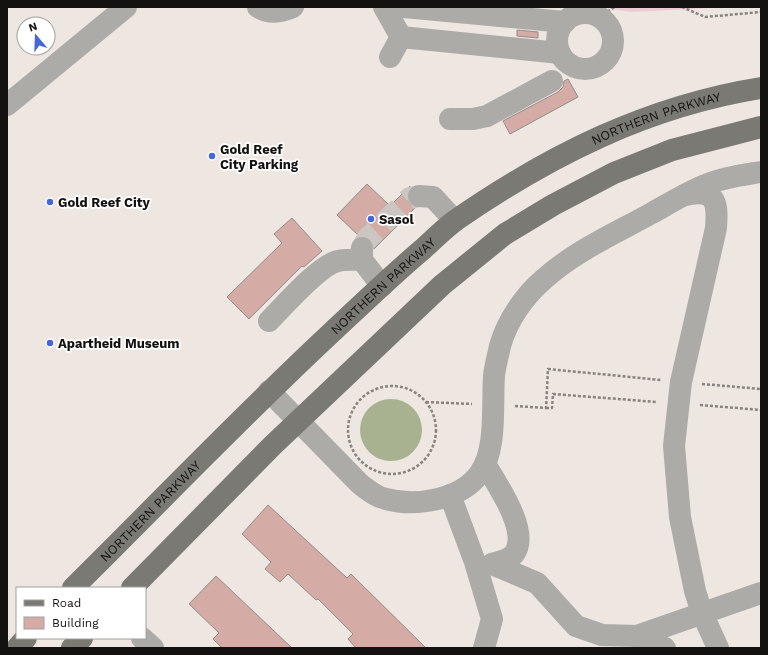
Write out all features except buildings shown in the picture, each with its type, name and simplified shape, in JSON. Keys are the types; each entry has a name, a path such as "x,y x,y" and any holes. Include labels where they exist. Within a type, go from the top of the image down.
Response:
{"main road":[{"name":"NORTHERN PARKWAY","path":"74,587 269,391 382,286 455,221 537,169 588,141 642,119 690,103 724,94 761,88"},
{"path":"133,587 273,445 442,285 505,234 553,205 614,173 672,150 761,127"},
{"path":"17,648 25,639"},
{"path":"72,648 81,639"}],"street":[{"path":"7,105 126,7"},
{"path":"258,7 272,12 282,11 293,7"},
{"path":"384,7 401,37"},
{"path":"404,7 565,22"},
{"path":"607,12 606,23 611,30 613,39 608,57 602,63 589,68 576,67 568,63 560,53 558,38 565,22 572,16 607,12"},
{"path":"401,37 560,53"},
{"path":"390,56 401,37"},
{"path":"450,119 473,119 487,116 552,81"},
{"path":"269,391 360,484 375,495 385,499 410,502 450,495 474,480 485,464 491,439 494,373 500,345 508,325 527,297 543,279 569,260 609,236 685,195 708,184 739,175 761,172"},
{"path":"685,195 694,193 707,194 716,202 718,209 716,228 681,382 675,429 675,469 685,541 702,613 718,648"},
{"path":"419,196 433,197 455,221"},
{"path":"268,322 318,272 338,261 362,254 382,286"},
{"path":"485,464 513,515 518,542 514,553 504,560 492,564 537,583 576,626 602,635 637,636 761,593"},
{"path":"450,495 475,562 492,619 484,648"},
{"path":"637,636 665,648"},
{"path":"143,639 153,648"}],"path":[{"path":"682,7 705,17 761,12"},
{"path":"548,369 761,389"},
{"path":"386,387 401,387 415,392 426,402 433,414 436,428 435,442 424,460 407,472 394,474 380,472 367,467 357,457 350,444 348,429 351,414 359,401 371,392 386,387"},
{"path":"546,408 552,408 553,394"}],"shaded area":[{"path":"599,7 733,7 631,12"},
{"path":"391,399 403,401 413,408 420,418 422,430 420,442 413,452 403,459 391,461 379,459 369,452 362,442 360,430 362,418 369,408 379,401"}],"tunnel":[{"path":"362,248 367,239 410,198 419,196"}],"place":[{"name":"Gold Reef City Parking","path":"212,156"},
{"name":"Gold Reef City","path":"50,202"},
{"name":"Sasol","path":"371,219"},
{"name":"Apartheid Museum","path":"50,343"}]}
